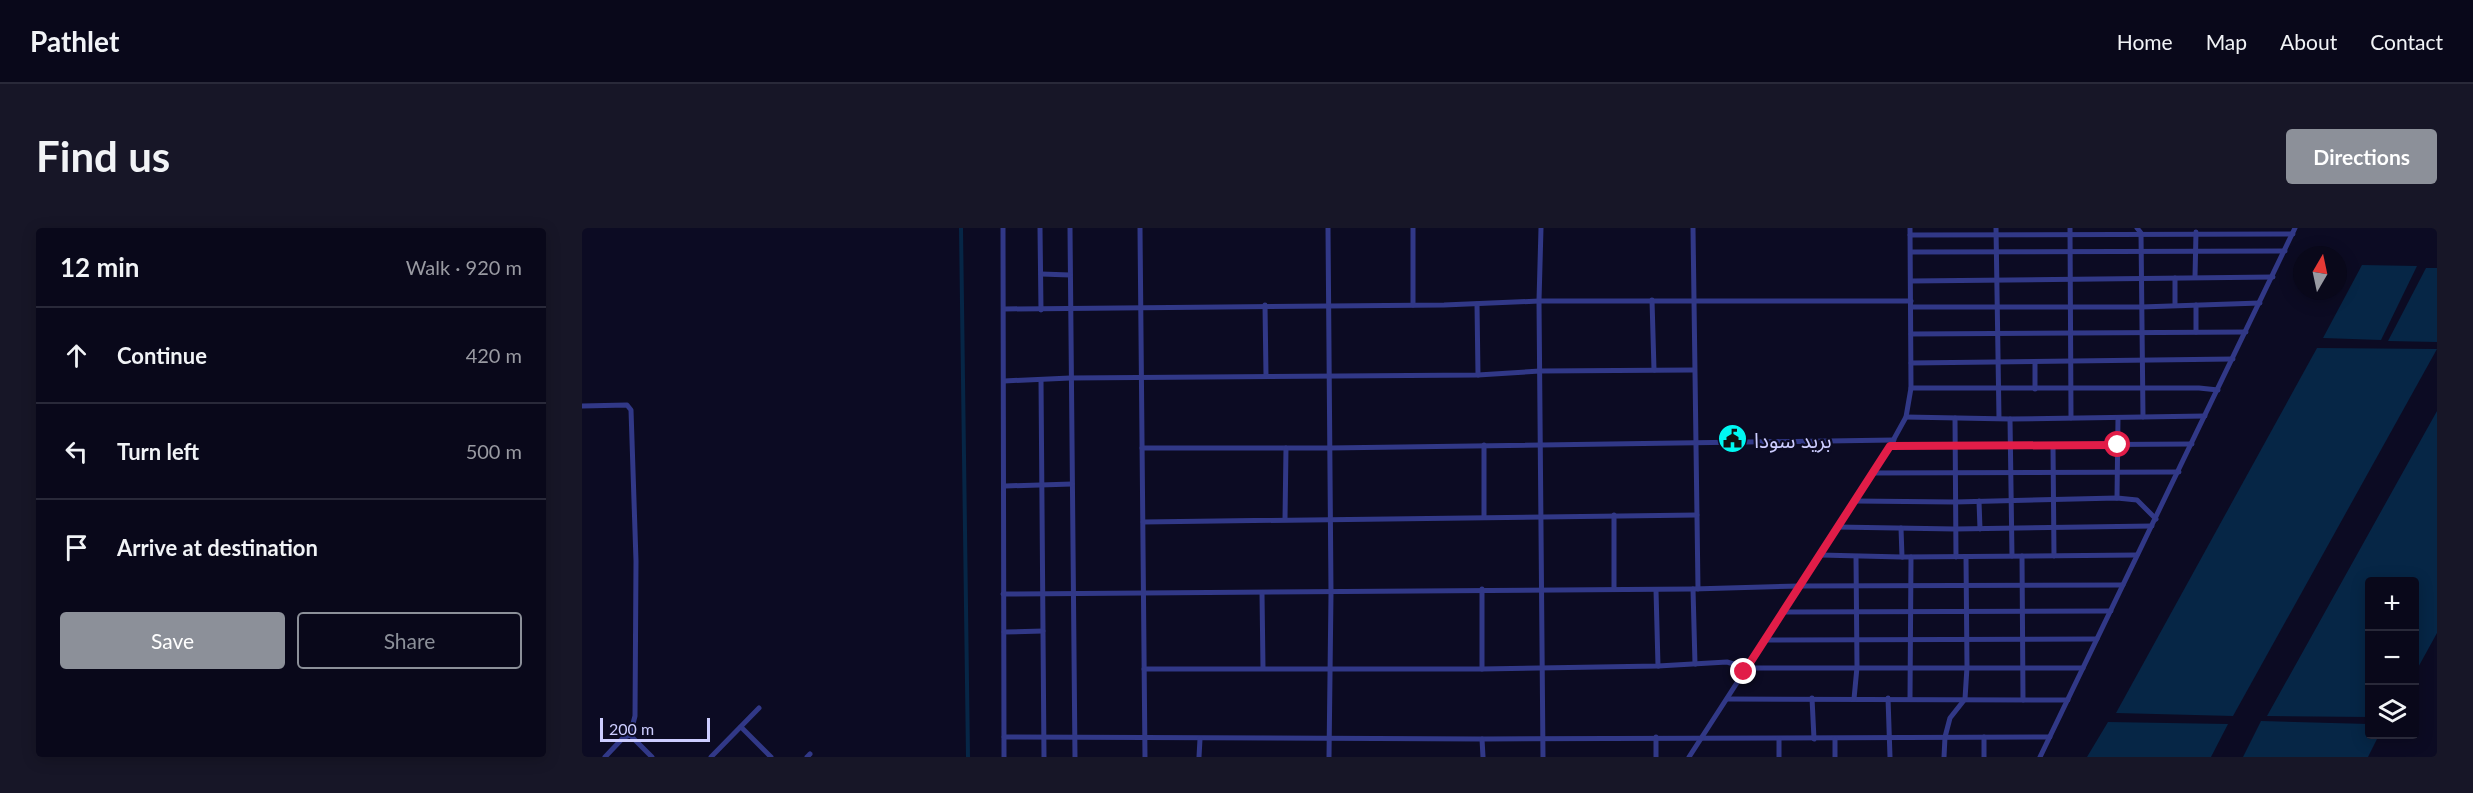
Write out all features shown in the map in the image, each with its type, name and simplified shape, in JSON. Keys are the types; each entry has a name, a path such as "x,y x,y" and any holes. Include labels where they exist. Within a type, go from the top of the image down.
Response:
{"street":[{"path":"1003,228 1004,757"},
{"path":"1040,228 1041,310"},
{"path":"1070,228 1075,757"},
{"path":"1140,228 1145,757"},
{"path":"1328,228 1329,757"},
{"path":"1413,228 1413,305"},
{"path":"1541,228 1540,590 1543,757"},
{"path":"1693,228 1695,664"},
{"path":"1996,228 1999,418"},
{"path":"2070,228 2071,418"},
{"path":"1689,757 1855,501 1906,417 1911,388 1910,231 2070,236 2139,231 2294,231 2040,757"},
{"path":"2139,231 2143,417"},
{"path":"2195,278 2196,232"},
{"path":"1911,252 2285,251"},
{"path":"1041,274 1070,275"},
{"path":"1911,281 2273,277"},
{"path":"2175,278 2175,306"},
{"path":"1004,309 1070,310 1141,306 1413,305 1652,300 1911,304 1997,308 2260,303"},
{"path":"1652,300 1654,370"},
{"path":"1477,304 1478,375"},
{"path":"1265,305 1266,376"},
{"path":"2196,305 2196,332"},
{"path":"1911,334 2246,332"},
{"path":"1911,363 2233,359"},
{"path":"2036,363 2036,389"},
{"path":"1004,381 1070,378 1478,375 1540,371 1693,370"},
{"path":"1041,380 1044,757"},
{"path":"1911,388 2218,390"},
{"path":"582,406 627,405 631,410 636,656 635,716 630,735"},
{"path":"1906,417 2010,419 2205,417"},
{"path":"1955,418 1956,557"},
{"path":"2117,498 2118,418"},
{"path":"2010,419 2012,556"},
{"path":"1142,448 1695,443 1892,443 1955,446 2192,444"},
{"path":"1484,445 1484,517"},
{"path":"2053,445 2054,556"},
{"path":"1285,519 1286,448"},
{"path":"1872,473 2179,472"},
{"path":"1005,486 1072,484"},
{"path":"1855,501 1955,502 2117,498 2137,500 2156,519"},
{"path":"1979,501 1980,529"},
{"path":"1614,515 1614,589"},
{"path":"1143,522 1696,515"},
{"path":"1837,527 1980,529 2152,526"},
{"path":"1901,528 1902,557"},
{"path":"1820,555 1856,557 2138,555"},
{"path":"2022,556 2023,700"},
{"path":"1854,699 1857,667 1856,557"},
{"path":"1910,698 1911,557"},
{"path":"1944,757 1945,737 1950,718 1954,710 1965,699 1966,557"},
{"path":"1003,594 2123,585"},
{"path":"1482,590 1482,669"},
{"path":"1656,590 1658,666"},
{"path":"1262,593 1263,668"},
{"path":"1784,612 2111,611"},
{"path":"1004,632 1043,631"},
{"path":"1764,640 2097,639"},
{"path":"1144,669 1482,669 1658,666 1727,662 1747,668 2083,668"},
{"path":"1812,698 1814,739"},
{"path":"1888,698 1890,757"},
{"path":"1727,699 2068,700"},
{"path":"711,757 759,708"},
{"path":"741,727 771,757"},
{"path":"605,757 622,738 630,735"},
{"path":"630,735 652,757"},
{"path":"1004,737 1200,739 2050,737"},
{"path":"1656,737 1656,757"},
{"path":"1983,737 1984,757"},
{"path":"1199,757 1200,739"},
{"path":"1482,739 1483,757"},
{"path":"1779,739 1779,757"},
{"path":"1834,739 1835,757"}],"water":[{"path":"2362,265 2417,266 2381,340 2323,338 2343,300 2347,300 2347,293"},
{"path":"2426,268 2437,268 2437,342 2388,341"},
{"path":"2317,348 2437,349 2233,716 2116,713"},
{"path":"2437,411 2437,633 2419,666 2419,577 2365,577 2365,717 2267,716"},
{"path":"2261,721 2365,724 2365,739 2377,739 2368,757 2243,757"},
{"path":"2108,722 2228,724 2211,757 2087,757"}],"waterway":[{"path":"961,228 968,757"}],"place":[{"name":"بريد سودا","path":"1733,439"}],"route":[{"path":"1744,672 1890,446 2118,445"}]}
